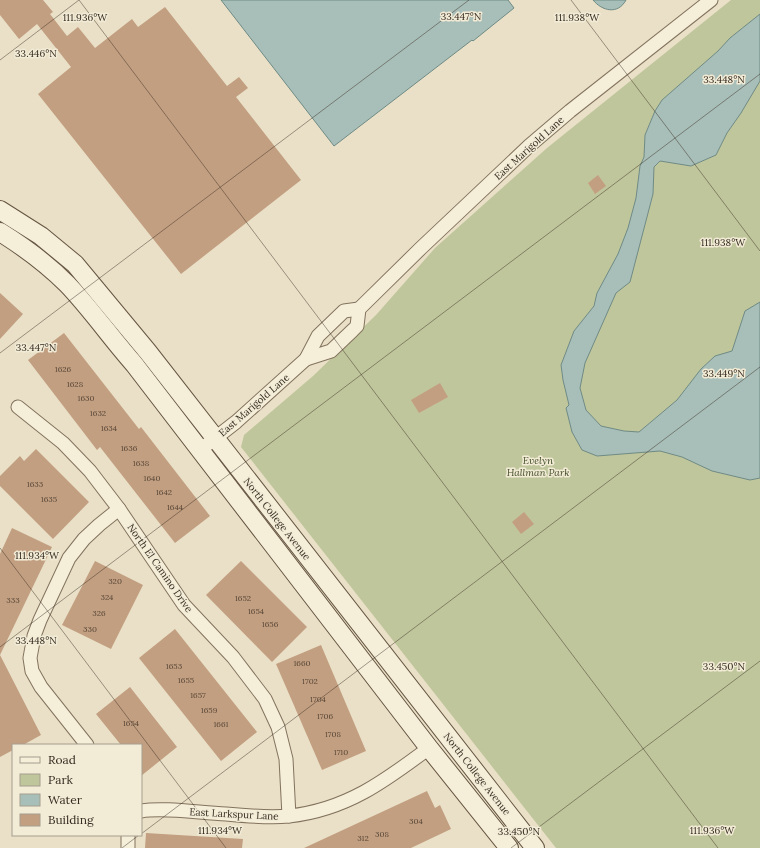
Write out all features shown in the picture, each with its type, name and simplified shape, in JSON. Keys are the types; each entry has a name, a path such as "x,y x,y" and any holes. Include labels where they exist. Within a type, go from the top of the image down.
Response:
{"street":[{"name":"East Marigold Lane","path":"200,450 236,422 306,359 318,336 344,311 358,309 529,146 570,111 711,0"},
{"name":"North College Avenue","path":"0,210 41,236 75,264 144,346 535,848"},
{"name":"North College Avenue","path":"0,232 30,251 67,284 134,364 429,748 509,848"},
{"name":"East Marigold Lane","path":"306,359 331,351 353,330 357,326 358,309"},
{"name":"North El Camino Drive","path":"18,407 63,443 90,472 119,509 184,605 233,657 266,699 278,727 286,759 289,816"},
{"path":"86,744 41,687 32,671 30,658 34,636 40,620 69,558 84,539 119,509"},
{"name":"East Larkspur Lane","path":"142,811 167,810 261,817 289,816 310,812 350,800 371,789 429,748"},
{"path":"128,836 128,848"}],"green space":[{"name":"Evelyn Hallman Park","path":"731,0 760,0 760,848 556,848 241,447 244,435 313,376 376,315 435,248 547,148"}],"water":[{"path":"221,0 508,0 514,8 473,41 472,40 334,146"},
{"path":"593,0 626,0 619,8 610,10 601,7"},
{"path":"760,14 760,81 727,133 716,155 691,166 660,161 654,167 653,194 630,282 616,293 585,363 580,388 586,410 601,426 624,431 639,432 677,400 701,369 715,356 732,351 745,311 760,302 760,478 750,480 712,471 682,457 660,451 597,456 582,450 572,432 566,408 569,405 561,365 574,331 594,306 597,293 618,254 628,228 636,198 640,166 644,157 645,135 655,111 662,100 718,51 730,38"}],"building":[{"path":"0,0 43,0 53,12 50,14 67,36 78,27 95,48 132,19 138,27 165,7 227,86 239,77 248,88 236,97 301,180 181,274 38,94 71,67 37,24 19,39 0,15"},
{"path":"598,175 606,186 595,194 588,183"},
{"path":"0,293 23,314 0,339"},
{"path":"64,333 139,429 141,427 210,516 175,543 100,447 97,450 28,360"},
{"path":"440,383 448,397 419,413 411,400"},
{"path":"36,449 89,502 53,539 0,486 0,476 20,456 24,461"},
{"path":"524,512 534,524 521,534 512,522"},
{"path":"12,528 52,547 0,655 0,554"},
{"path":"95,561 143,585 111,649 62,625"},
{"path":"241,561 307,627 272,662 206,595"},
{"path":"175,629 257,732 221,761 139,658"},
{"path":"321,645 366,751 322,770 276,664"},
{"path":"0,655 41,735 25,744 12,744 12,751 0,757"},
{"path":"130,687 177,747 142,775 142,744 120,744 96,714"},
{"path":"427,791 435,808 440,805 451,829 411,848 304,848"},
{"path":"146,833 243,839 242,848 145,848"}]}
